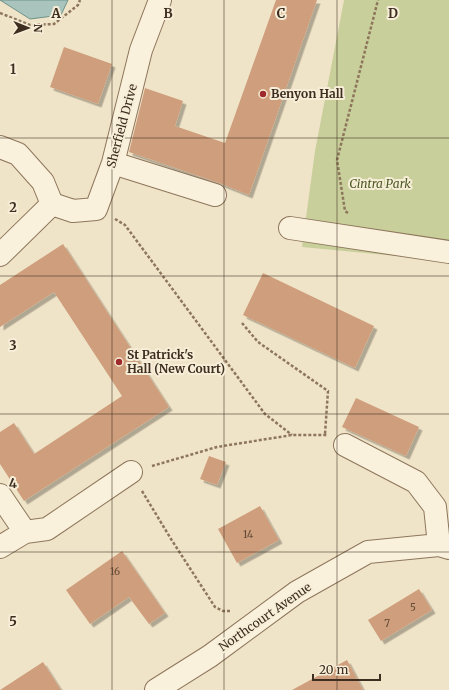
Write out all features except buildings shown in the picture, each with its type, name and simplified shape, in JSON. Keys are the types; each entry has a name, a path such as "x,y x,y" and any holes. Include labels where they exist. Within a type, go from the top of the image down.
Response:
{"street":[{"name":"Sherfield Drive","path":"96,209 113,164 141,50 160,0"},
{"path":"0,146 18,154 42,182 52,204 73,211 96,209"},
{"path":"113,164 215,195"},
{"path":"0,256 52,204"},
{"path":"290,228 449,252"},
{"path":"345,445 416,482 435,507 444,546"},
{"path":"0,548 25,532 47,529 131,472"},
{"path":"0,495 25,532"},
{"name":"Northcourt Avenue","path":"156,690 210,656 297,592 368,552 444,546"}],"path":[{"path":"0,13 30,25 54,24 78,5 80,0"},
{"path":"351,216 345,211 337,160 378,0"},
{"path":"96,209 125,225 265,414 292,435"},
{"path":"242,322 258,342 328,391 325,434"},
{"path":"260,618 254,612 223,611 215,607 171,539 131,472 216,447 292,435 325,434 345,445"}],"green space":[{"name":"Cintra Park","path":"344,0 449,0 449,261 302,247 315,151"}],"water":[{"path":"0,0 68,0 61,15 30,19"}],"place":[{"name":"Benyon Hall","path":"263,94"},
{"name":"St Patrick's Hall (New Court)","path":"119,362"}]}
